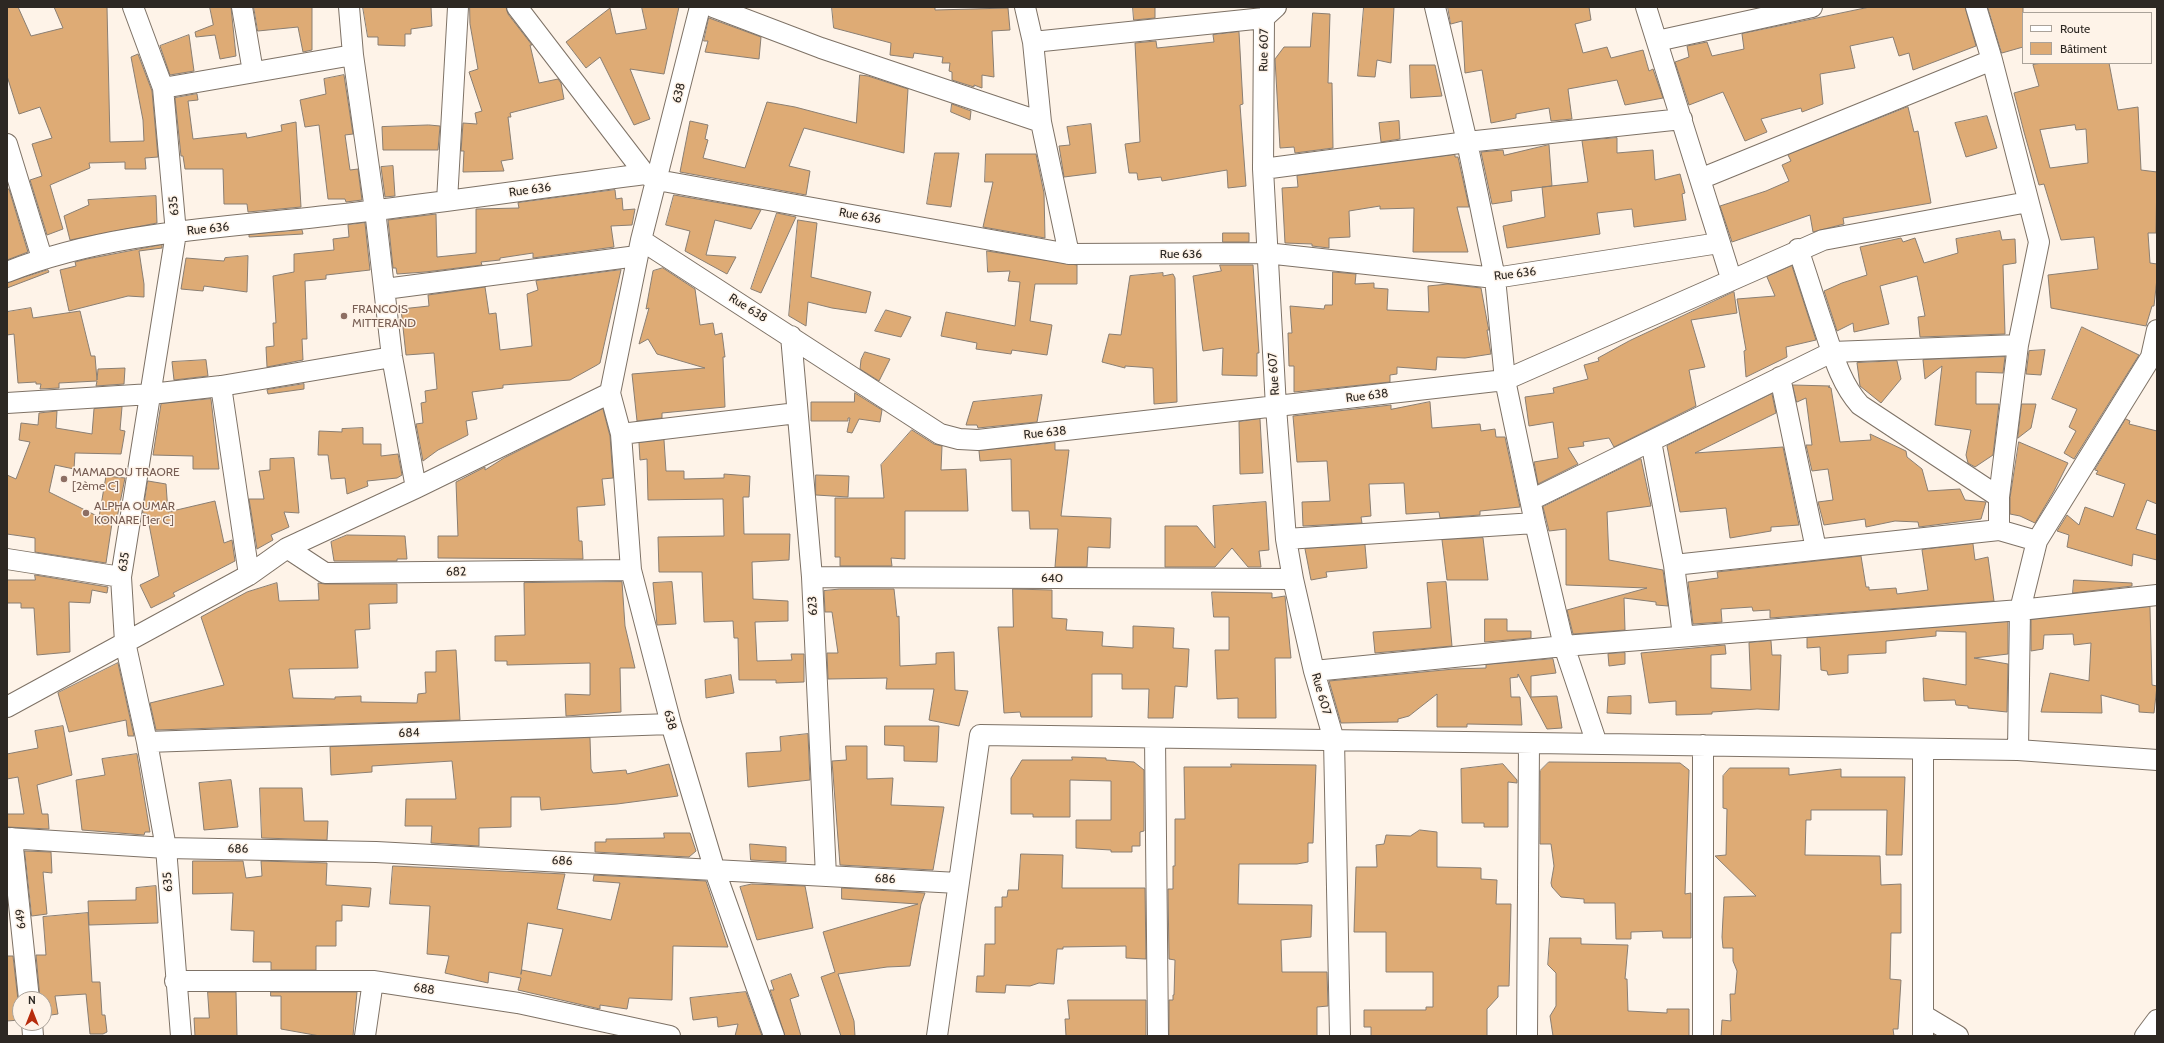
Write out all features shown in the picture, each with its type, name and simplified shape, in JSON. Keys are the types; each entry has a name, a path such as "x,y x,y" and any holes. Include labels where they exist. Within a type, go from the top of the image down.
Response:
{"street":[{"name":"635","path":"133,7 163,88 176,232 122,576 125,642 147,742 166,848 180,1036"},
{"path":"242,7 253,72"},
{"path":"349,7 353,54 375,210 392,357 416,488"},
{"path":"447,201 458,7"},
{"path":"517,7 651,177"},
{"name":"638","path":"700,7 651,177 639,248 610,393 621,434 631,570 671,724 715,871 774,1036"},
{"path":"713,7 820,48 1041,122"},
{"path":"1025,7 1033,42 1041,122 1069,254"},
{"path":"1436,7 1467,142 1495,278 1505,380 1535,523 1564,646 1597,744"},
{"path":"1646,7 1731,278"},
{"path":"1657,40 1812,7"},
{"path":"1976,7 1992,60 2028,202 2038,233 2039,251 2018,345 1999,497 1999,530"},
{"path":"1033,42 1270,13"},
{"name":"Rue 607","path":"1270,13 1263,169 1266,253 1276,407 1286,539 1293,579 1314,671 1334,740 1340,1036"},
{"path":"163,88 353,54"},
{"path":"1700,179 1992,60"},
{"path":"1263,169 1467,142 1682,120"},
{"path":"7,144 42,258"},
{"name":"Rue 636","path":"7,272 42,258 90,247 176,232 651,177 1069,254 1266,253 1495,278 1719,243"},
{"name":"Rue 638","path":"639,248 791,336 940,434 959,439 978,440 1505,380 1731,278 1798,249 1823,240 2028,202"},
{"path":"385,289 639,248"},
{"path":"1798,249 1832,352 1845,386 1860,405 1999,497"},
{"path":"2018,750 2020,610 2037,541 2151,357 2157,330"},
{"name":"623","path":"791,336 812,578 826,876"},
{"path":"1531,500 1832,352 2018,345"},
{"path":"7,403 151,394 221,386 392,357"},
{"path":"1780,377 1816,549"},
{"path":"221,386 249,575"},
{"path":"7,708 249,575 287,548 416,488 610,393"},
{"path":"621,434 797,413"},
{"path":"1651,441 1674,565 1683,636"},
{"path":"1286,539 1535,523"},
{"path":"1674,565 1999,530 2037,541"},
{"name":"682","path":"287,548 325,573 631,570"},
{"path":"7,559 122,576"},
{"name":"640","path":"812,578 1293,579"},
{"path":"1314,671 1564,646 2020,610 2157,595"},
{"name":"684","path":"147,742 671,724"},
{"path":"937,1036 980,735 2018,750 2157,760"},
{"path":"1155,738 1158,1036"},
{"path":"1527,1036 1529,743"},
{"path":"1703,745 1703,1036"},
{"path":"1923,1036 1924,749"},
{"name":"686","path":"10,838 166,848 376,852 958,883"},
{"name":"649","path":"10,838 28,991"},
{"name":"688","path":"175,981 373,981 518,1003 644,1033 670,1036"},
{"path":"365,1036 373,981"},
{"path":"1923,1015 1958,1036"}],"building":[{"path":"7,7 18,7 31,36 63,28 54,7 107,7 110,142 144,141 143,120 131,57 138,54 152,91 158,157 145,158 146,169 125,169 125,162 89,163 90,168 50,185 63,229 47,235 30,180 42,176 32,144 52,138 40,107 19,114 7,76"},
{"path":"210,7 231,7 236,56 220,59 215,35 196,37 195,32 213,25"},
{"path":"254,7 312,7 312,50 303,52 298,27 258,31"},
{"path":"363,7 431,7 432,26 411,29 411,34 405,34 405,46 378,45 378,37 368,37"},
{"path":"470,7 506,7 508,14 532,45 530,45 539,83 558,79 561,83 564,99 510,113 511,117 508,117 513,159 501,161 504,171 463,172 464,151 461,151 463,123 477,124 475,113 482,111 469,72 478,69 470,24"},
{"path":"642,7 679,7 664,74 630,69 650,119 634,125 600,57 586,68 566,42 610,8 616,34 646,29"},
{"path":"832,7 935,7 935,10 1008,8 1010,30 992,31 994,77 982,75 982,88 974,85 974,87 952,80 952,72 949,71 950,63 942,63 943,57 914,53 913,58 890,55 891,43 834,28"},
{"path":"1133,7 1155,7 1155,18 1134,20"},
{"path":"1364,7 1394,7 1391,63 1377,60 1375,77 1358,76"},
{"path":"1448,7 1589,7 1591,20 1575,24 1583,53 1607,47 1611,58 1643,50 1649,71 1653,69 1663,98 1625,105 1617,80 1568,89 1572,119 1551,121 1549,108 1516,114 1516,118 1491,123 1482,70 1465,73 1462,21 1451,24"},
{"path":"1870,7 1965,7 1976,46 1913,70 1909,53 1899,56 1893,37 1850,46 1855,68 1820,74 1823,104 1802,112 1801,108 1761,119 1767,132 1745,141 1723,92 1689,105 1675,62 1689,57 1687,46 1707,42 1712,56 1744,49 1742,34"},
{"path":"1988,7 2023,7 2022,47 2002,53"},
{"path":"1313,13 1330,14 1328,83 1332,83 1333,148 1295,153 1294,147 1280,148 1275,59 1284,47 1310,47"},
{"path":"709,18 761,37 759,59 705,52 708,41 704,41"},
{"path":"1239,32 1243,104 1240,105 1246,186 1228,188 1227,170 1162,181 1161,177 1138,180 1137,173 1129,173 1125,144 1140,142 1135,43 1156,41 1157,48 1214,42 1213,35"},
{"path":"189,35 194,71 170,75 160,46"},
{"path":"2109,64 2118,110 2138,107 2141,170 2157,172 2156,233 2148,233 2150,263 2157,264 2157,278 2154,306 2152,306 2146,326 2051,308 2048,275 2098,269 2094,237 2061,240 2044,184 2039,185 2014,93 2039,86 2033,65","holes":["2075,125 2076,130 2086,129 2088,163 2050,168 2040,130"]},
{"path":"1410,65 1435,65 1442,96 1411,98"},
{"path":"344,75 353,134 345,135 350,170 358,169 362,200 346,202 345,199 328,199 319,125 305,127 300,100 326,94 324,79"},
{"path":"860,75 868,76 908,89 904,153 804,128 789,166 810,171 806,195 680,172 690,121 708,125 705,139 708,140 703,158 745,168 767,102 795,107 856,123"},
{"path":"197,94 198,100 188,101 193,139 246,133 247,138 282,131 281,125 296,122 301,207 248,212 247,204 224,204 223,169 185,169 183,156 181,156 175,98"},
{"path":"952,104 971,111 970,120 951,112"},
{"path":"1908,107 1914,132 1918,131 1931,203 1843,218 1844,224 1813,232 1810,215 1732,242 1720,206 1766,191 1789,181 1782,165 1791,161 1788,155"},
{"path":"1987,116 1997,148 1966,157 1955,123"},
{"path":"1399,121 1400,139 1381,142 1379,123"},
{"path":"1091,124 1096,173 1064,177 1059,146 1070,145 1067,127"},
{"path":"440,126 438,150 383,150 382,127"},
{"path":"1617,138 1617,153 1653,150 1655,180 1680,174 1685,193 1682,194 1686,220 1634,227 1632,209 1597,213 1600,234 1507,248 1503,226 1545,217 1542,187 1588,182 1582,141"},
{"path":"1549,145 1552,186 1511,191 1512,201 1492,204 1481,152 1503,150 1504,155"},
{"path":"935,153 959,153 951,207 927,204"},
{"path":"986,154 1036,154 1044,193 1045,238 983,227 993,182 985,182"},
{"path":"1455,155 1455,157 1458,157 1469,207 1457,207 1468,252 1413,252 1414,208 1380,209 1380,206 1349,211 1350,237 1329,238 1329,248 1312,246 1312,244 1285,243 1282,188 1298,187 1297,176"},
{"path":"393,166 395,196 385,197 381,167"},
{"path":"7,189 9,189 28,252 7,260"},
{"path":"615,190 616,199 622,198 623,210 635,209 632,225 611,226 614,247 533,258 533,253 500,258 500,260 481,262 482,265 425,272 397,274 396,268 393,268 388,220 436,214 437,257 476,253 476,209 519,208 518,203"},
{"path":"674,195 761,210 751,229 715,220 706,255 736,257 727,274 685,251 690,231 666,225"},
{"path":"156,196 157,223 70,240 64,216 89,205 88,200"},
{"path":"777,213 796,217 761,293 751,289"},
{"path":"798,220 817,223 811,277 871,292 866,313 832,308 808,302 806,326 789,316"},
{"path":"365,223 370,270 326,275 326,279 305,281 307,339 302,339 303,360 267,367 266,347 274,346 273,323 276,323 273,276 294,272 294,254 334,250 333,239 349,237 348,225"},
{"path":"302,230 303,234 249,237 249,235"},
{"path":"2000,231 2002,240 2015,239 2016,263 2003,265 2005,334 1920,337 1918,317 1925,316 1917,276 1880,286 1889,324 1854,332 1853,323 1837,331 1824,291 1842,283 1867,275 1860,247 1901,238 1903,242 1915,238 1924,263 1958,253 1956,239"},
{"path":"1223,233 1249,233 1249,242 1223,242"},
{"path":"162,245 162,248 139,251 144,284 144,297 128,296 69,311 60,270 76,266 75,262 87,259"},
{"path":"987,251 1077,265 1077,284 1035,284 1030,321 1052,325 1047,355 1012,350 1011,354 976,349 977,343 941,336 946,312 1015,326 1020,282 1008,281 1010,271 988,272"},
{"path":"248,256 247,292 204,286 203,291 181,289 186,258 224,261 225,258"},
{"path":"1220,265 1253,265 1259,353 1257,353 1257,376 1222,375 1223,348 1203,351 1193,276 1221,271"},
{"path":"1792,266 1816,340 1786,347 1787,357 1746,377 1744,351 1746,350 1737,299 1775,296 1767,277"},
{"path":"663,268 695,289 700,325 713,323 715,335 722,333 725,357 723,357 725,407 662,413 662,418 637,421 632,374 705,368 657,354 648,339 639,344 649,308 646,309 653,271"},
{"path":"48,270 49,272 7,288 7,283"},
{"path":"621,270 600,363 570,380 503,385 503,388 472,392 477,419 466,421 468,435 438,450 423,461 416,424 423,423 421,403 426,402 425,391 437,389 434,353 406,355 401,309 429,306 428,295 485,287 489,314 496,313 500,350 532,346 527,294 538,290 536,281"},
{"path":"1333,272 1356,274 1355,284 1374,283 1374,288 1388,289 1387,310 1429,312 1428,286 1448,284 1481,288 1489,330 1487,330 1491,354 1465,358 1437,357 1436,370 1397,367 1397,374 1390,375 1390,382 1294,392 1294,366 1289,366 1288,333 1292,333 1290,306 1324,309 1325,305 1332,305"},
{"path":"1163,273 1163,276 1173,274 1175,278 1177,402 1154,404 1153,368 1125,366 1125,368 1102,362 1109,334 1121,335 1130,276"},
{"path":"1734,292 1737,313 1691,320 1705,367 1689,370 1696,406 1614,447 1609,438 1583,442 1584,446 1568,448 1578,464 1538,484 1534,462 1558,458 1553,422 1529,426 1525,397 1554,393 1553,388 1588,379 1584,365 1599,361 1598,358 1629,341"},
{"path":"31,308 33,318 80,311 91,356 95,356 97,380 98,369 125,368 124,384 96,386 97,381 59,383 59,388 40,389 41,384 36,384 36,382 18,383 14,334 7,335 7,312"},
{"path":"886,310 911,317 901,337 875,331"},
{"path":"2082,327 2139,355 2074,459 2064,453 2076,431 2069,427 2077,409 2052,399"},
{"path":"2045,350 2041,375 2026,374 2029,351"},
{"path":"865,352 890,359 879,381 860,369 861,360"},
{"path":"2005,357 2003,373 1976,372 1976,404 1999,404 1993,455 1975,467 1968,463 1966,455 1971,430 1935,425 1942,366 1925,379 1923,360"},
{"path":"206,360 208,376 174,380 172,362"},
{"path":"1897,361 1901,379 1881,403 1860,386 1857,363"},
{"path":"304,384 304,389 268,394 267,390"},
{"path":"1793,385 1830,386 1828,387 1831,388 1840,442 1871,440 1870,434 1906,451 1907,457 1922,469 1928,491 1960,489 1965,500 1986,502 1981,519 1919,527 1918,522 1895,521 1866,527 1865,519 1824,525 1818,502 1833,500 1828,469 1812,471 1806,445 1812,445 1806,398 1797,402"},
{"path":"855,393 882,410 880,422 859,419 852,433 847,432 850,418 848,418 848,421 811,421 811,402 854,402"},
{"path":"1772,394 1776,413 1695,453 1783,447 1799,525 1771,527 1771,531 1730,538 1726,508 1680,512 1667,446"},
{"path":"1042,395 1037,422 978,428 977,425 966,425 973,402"},
{"path":"211,399 219,469 193,469 193,456 153,455 161,404"},
{"path":"1430,402 1432,428 1480,424 1481,431 1495,429 1496,437 1505,437 1520,507 1480,511 1480,515 1440,518 1439,512 1406,514 1404,483 1369,484 1371,516 1361,517 1362,523 1303,526 1302,502 1330,501 1327,461 1297,462 1293,416 1391,405 1391,409"},
{"path":"2022,404 2036,404 2031,428 2018,438"},
{"path":"122,407 120,430 125,431 121,454 75,453 74,469 55,465 49,492 99,517 106,476 125,478 116,523 102,518 112,523 106,563 35,552 35,538 7,534 7,475 16,479 30,442 19,440 21,423 38,425 39,413 57,411 56,428 92,434 94,409"},
{"path":"603,409 610,436 613,478 602,479 605,505 577,507 579,541 582,541 583,559 438,558 438,536 458,536 456,482 485,467 485,470 504,458"},
{"path":"1260,419 1263,473 1240,474 1239,422"},
{"path":"2126,419 2130,421 2129,424 2157,431 2157,504 2147,500 2136,529 2157,535 2157,560 2133,554 2132,566 2067,547 2069,535 2057,531 2067,515 2079,525 2085,507 2113,517 2125,484 2096,474 2098,471 2095,470"},
{"path":"363,428 363,444 381,444 381,456 398,454 402,475 397,478 367,481 368,486 347,494 345,478 331,479 328,455 318,455 319,431 342,432 342,429"},
{"path":"912,430 934,444 942,446 941,470 966,469 968,511 905,511 905,559 891,558 892,566 840,566 840,557 835,557 835,498 884,498 881,465"},
{"path":"664,440 666,471 684,471 684,479 724,478 724,474 750,476 749,497 743,497 744,534 790,534 789,560 752,562 753,599 788,601 788,621 755,622 757,661 792,660 791,654 804,654 804,682 776,683 776,680 739,680 738,638 734,638 733,621 704,622 702,572 659,572 658,537 724,536 723,499 648,500 647,459 640,460 639,443"},
{"path":"2019,442 2068,463 2054,491 2035,523 2020,516 2010,514 2010,498"},
{"path":"1055,443 1055,450 1069,450 1061,516 1111,518 1110,548 1088,547 1087,567 1055,567 1058,529 1030,529 1029,511 1012,511 1011,459 980,461 979,451"},
{"path":"294,458 299,513 284,512 289,527 271,535 273,540 257,549 249,499 264,499 259,471 270,470 270,459"},
{"path":"1641,459 1651,506 1607,512 1609,560 1663,570 1668,606 1656,605 1656,602 1624,598 1625,630 1573,634 1567,610 1647,588 1566,585 1566,529 1549,531 1543,507"},
{"path":"816,475 849,476 848,497 816,495"},
{"path":"148,481 166,484 168,512 215,501 224,543 232,540 235,561 173,593 175,596 151,608 140,585 159,576 147,514 143,513"},
{"path":"1266,502 1269,550 1259,551 1261,567 1248,567 1232,548 1215,567 1165,567 1165,526 1197,526 1215,548 1213,506"},
{"path":"347,535 405,536 407,559 397,559 397,561 334,561 331,542"},
{"path":"1483,538 1488,580 1447,580 1442,540"},
{"path":"1973,544 1975,560 1988,557 1994,601 1770,618 1770,610 1753,611 1752,607 1721,609 1722,622 1693,624 1688,582 1718,578 1717,572 1861,556 1866,587 1869,587 1869,590 1896,588 1897,594 1928,590 1922,550"},
{"path":"1365,545 1367,568 1326,572 1327,577 1311,580 1305,549"},
{"path":"35,575 108,587 107,593 92,590 90,603 69,602 70,652 37,655 34,608 21,608 21,603 7,603 7,580 35,580"},
{"path":"2074,580 2132,583 2132,586 2073,593"},
{"path":"622,582 625,626 635,668 620,668 621,712 566,716 565,694 590,695 590,663 507,665 507,661 495,661 495,636 525,635 524,583"},
{"path":"672,582 676,624 657,625 653,583"},
{"path":"1446,582 1452,646 1375,653 1373,632 1431,628 1427,583"},
{"path":"277,583 279,601 319,600 318,583 397,584 397,603 369,604 370,629 355,630 358,668 289,669 293,698 335,699 335,697 361,696 361,702 417,703 418,694 426,693 425,672 436,672 436,651 456,650 460,720 156,730 150,703 224,685 201,617 247,592"},
{"path":"840,589 894,589 897,617 899,616 900,666 936,664 936,653 954,652 955,690 968,691 959,726 929,720 934,689 886,689 887,678 828,679 827,653 838,653 832,612 825,612 824,591"},
{"path":"1013,589 1052,590 1052,618 1067,619 1066,630 1103,632 1102,646 1133,648 1133,626 1174,628 1173,648 1189,649 1187,687 1175,686 1173,718 1148,718 1149,689 1122,689 1122,674 1092,674 1092,717 1021,717 1020,712 1004,713 998,627 1013,627"},
{"path":"1212,592 1272,593 1272,598 1285,596 1291,658 1275,658 1276,718 1238,718 1238,698 1217,699 1215,650 1229,650 1229,617 1214,617"},
{"path":"2150,607 2152,685 2157,686 2154,713 2139,712 2139,705 2101,695 2102,713 2041,712 2050,673 2089,681 2091,643 2074,645 2073,634 2044,635 2043,649 2031,651 2031,620"},
{"path":"1485,619 1507,619 1507,631 1531,631 1531,638 1485,642"},
{"path":"2008,622 2008,654 1974,658 2008,664 2007,712 1968,708 1968,706 1956,705 1955,700 1924,701 1923,678 1966,685 1966,632 1936,631 1936,636 1886,641 1886,653 1848,655 1848,673 1828,675 1827,671 1821,670 1820,647 1807,648 1807,638"},
{"path":"1771,641 1772,655 1781,655 1779,710 1757,709 1712,712 1712,714 1676,715 1676,701 1649,703 1641,653 1725,645 1726,654 1711,655 1711,688 1751,690 1749,643"},
{"path":"1625,653 1625,664 1609,666 1608,654"},
{"path":"1553,659 1556,673 1531,676 1531,697 1557,696 1562,728 1547,729 1518,674 1518,677 1510,678 1511,697 1520,697 1522,725 1467,724 1467,727 1437,727 1437,694 1409,716 1398,719 1398,722 1341,723 1329,681 1454,669 1486,668 1486,665"},
{"path":"118,663 134,736 128,736 126,720 69,732 58,693"},
{"path":"731,675 734,693 706,698 705,680"},
{"path":"1631,696 1631,714 1607,713 1608,697"},
{"path":"63,726 72,775 37,785 42,814 48,814 49,829 7,827 7,814 24,814 18,777 7,779 7,754 38,748 35,731"},
{"path":"885,726 939,726 937,762 904,761 904,746 885,745"},
{"path":"808,734 810,780 748,787 746,753 781,751 780,737"},
{"path":"590,738 591,769 593,773 626,770 627,774 669,764 678,796 617,804 541,810 540,797 511,797 511,827 479,828 479,846 431,843 432,826 405,826 406,799 456,799 452,761 372,766 372,772 331,775 330,747"},
{"path":"846,746 867,746 867,779 893,778 891,805 944,807 933,870 840,865 832,761 846,760"},
{"path":"137,754 150,832 145,832 144,835 82,830 76,780 105,775 102,759"},
{"path":"1072,757 1106,758 1106,760 1134,762 1144,770 1144,831 1140,832 1140,846 1132,846 1132,852 1111,852 1111,850 1076,848 1076,820 1111,820 1111,781 1070,780 1070,817 1033,817 1033,814 1011,814 1011,778 1022,760 1072,760"},
{"path":"1549,762 1680,763 1689,770 1685,894 1691,893 1691,938 1663,938 1662,931 1631,932 1631,939 1616,939 1615,903 1584,903 1584,899 1561,897 1552,887 1551,883 1554,866 1551,844 1540,844 1540,771"},
{"path":"1231,764 1316,765 1313,843 1308,843 1308,862 1297,864 1239,864 1238,904 1312,905 1311,937 1281,940 1282,972 1327,972 1328,1006 1317,1007 1317,1036 1169,1036 1169,1000 1173,1000 1174,995 1175,960 1169,959 1168,889 1173,889 1173,866 1175,866 1175,819 1185,819 1184,767 1231,767"},
{"path":"1503,764 1517,780 1517,783 1508,782 1508,827 1484,827 1484,823 1462,823 1461,769"},
{"path":"1730,768 1789,768 1789,775 1841,769 1841,777 1905,777 1902,855 1886,855 1887,810 1811,810 1811,820 1806,820 1805,855 1880,856 1881,885 1901,884 1901,933 1891,933 1890,979 1901,980 1898,1029 1893,1029 1894,1036 1721,1036 1722,1020 1731,1021 1730,994 1735,994 1737,971 1733,961 1733,948 1723,948 1722,937 1724,897 1756,896 1715,856 1726,855 1727,809 1723,808 1723,776"},
{"path":"231,780 238,827 204,830 199,783"},
{"path":"260,788 302,788 304,821 328,821 327,840 262,838"},
{"path":"1420,830 1437,832 1437,867 1481,868 1481,879 1497,880 1496,904 1511,904 1509,986 1498,986 1498,997 1487,1009 1487,1036 1371,1036 1371,1027 1364,1027 1364,1010 1426,1010 1426,1007 1433,1007 1433,972 1386,972 1386,932 1354,932 1356,867 1377,867 1376,845 1384,844 1386,835 1410,836"},
{"path":"664,833 690,833 696,851 689,857 595,852 595,842 606,842 606,839 664,838"},
{"path":"750,844 786,847 786,862 751,860"},
{"path":"25,851 51,852 52,873 43,872 47,914 32,916"},
{"path":"1021,854 1063,855 1062,888 1145,888 1146,959 1126,958 1126,946 1063,947 1063,949 1057,949 1054,984 1039,983 1030,986 1006,985 1005,993 976,992 977,976 984,976 985,944 995,944 995,907 1002,907 1002,897 1007,897 1008,890 1018,890"},
{"path":"193,861 243,861 246,878 262,876 261,861 327,863 326,885 371,888 369,907 342,905 342,921 336,921 336,946 316,946 316,970 271,970 271,962 253,962 254,931 231,930 233,893 193,894"},
{"path":"393,866 565,874 557,909 611,920 620,883 593,881 594,875 706,881 728,947 673,946 672,1000 629,998 627,1009 600,1005 600,1009 518,990 521,978 489,972 488,983 445,973 449,956 427,954 430,906 390,904","holes":["528,923 563,929 551,976 522,970 521,974"]},
{"path":"752,884 805,886 813,928 757,940 740,887"},
{"path":"156,886 158,923 89,925 88,901 136,900 136,888"},
{"path":"842,888 925,893 921,904 910,966 887,967 838,974 854,1021 855,1036 841,1036 821,977 835,972 823,932 918,904 842,899"},
{"path":"88,913 92,982 100,982 102,1015 105,1015 107,1032 103,1034 90,1034 86,994 55,996 58,1014 52,1015 52,991 39,991 36,955 46,955 43,917"},
{"path":"1550,938 1581,938 1581,944 1628,945 1625,979 1627,979 1628,1011 1667,1013 1667,1009 1689,1009 1689,1036 1553,1036 1550,1016 1556,1006 1556,973 1548,965"},
{"path":"7,956 13,956 17,991 12,991 12,1021 7,1021"},
{"path":"791,974 799,996 790,999 801,1036 785,1036 770,990 774,990 771,981"},
{"path":"208,992 236,992 237,1036 195,1036 194,1018 209,1018"},
{"path":"271,992 357,992 353,1036 320,1036 281,1029 281,996 271,996"},
{"path":"746,992 762,1036 735,1036 738,1024 718,1027 717,1017 693,1020 690,998"},
{"path":"1068,1000 1146,1000 1146,1036 1066,1036 1065,1019 1069,1019"}],"place":[{"name":"FRANCOIS MITTERAND","path":"344,316"},
{"name":"MAMADOU TRAORE [2ème C]","path":"64,479"},
{"name":"ALPHA OUMAR KONARE [1er C]","path":"86,513"}]}
